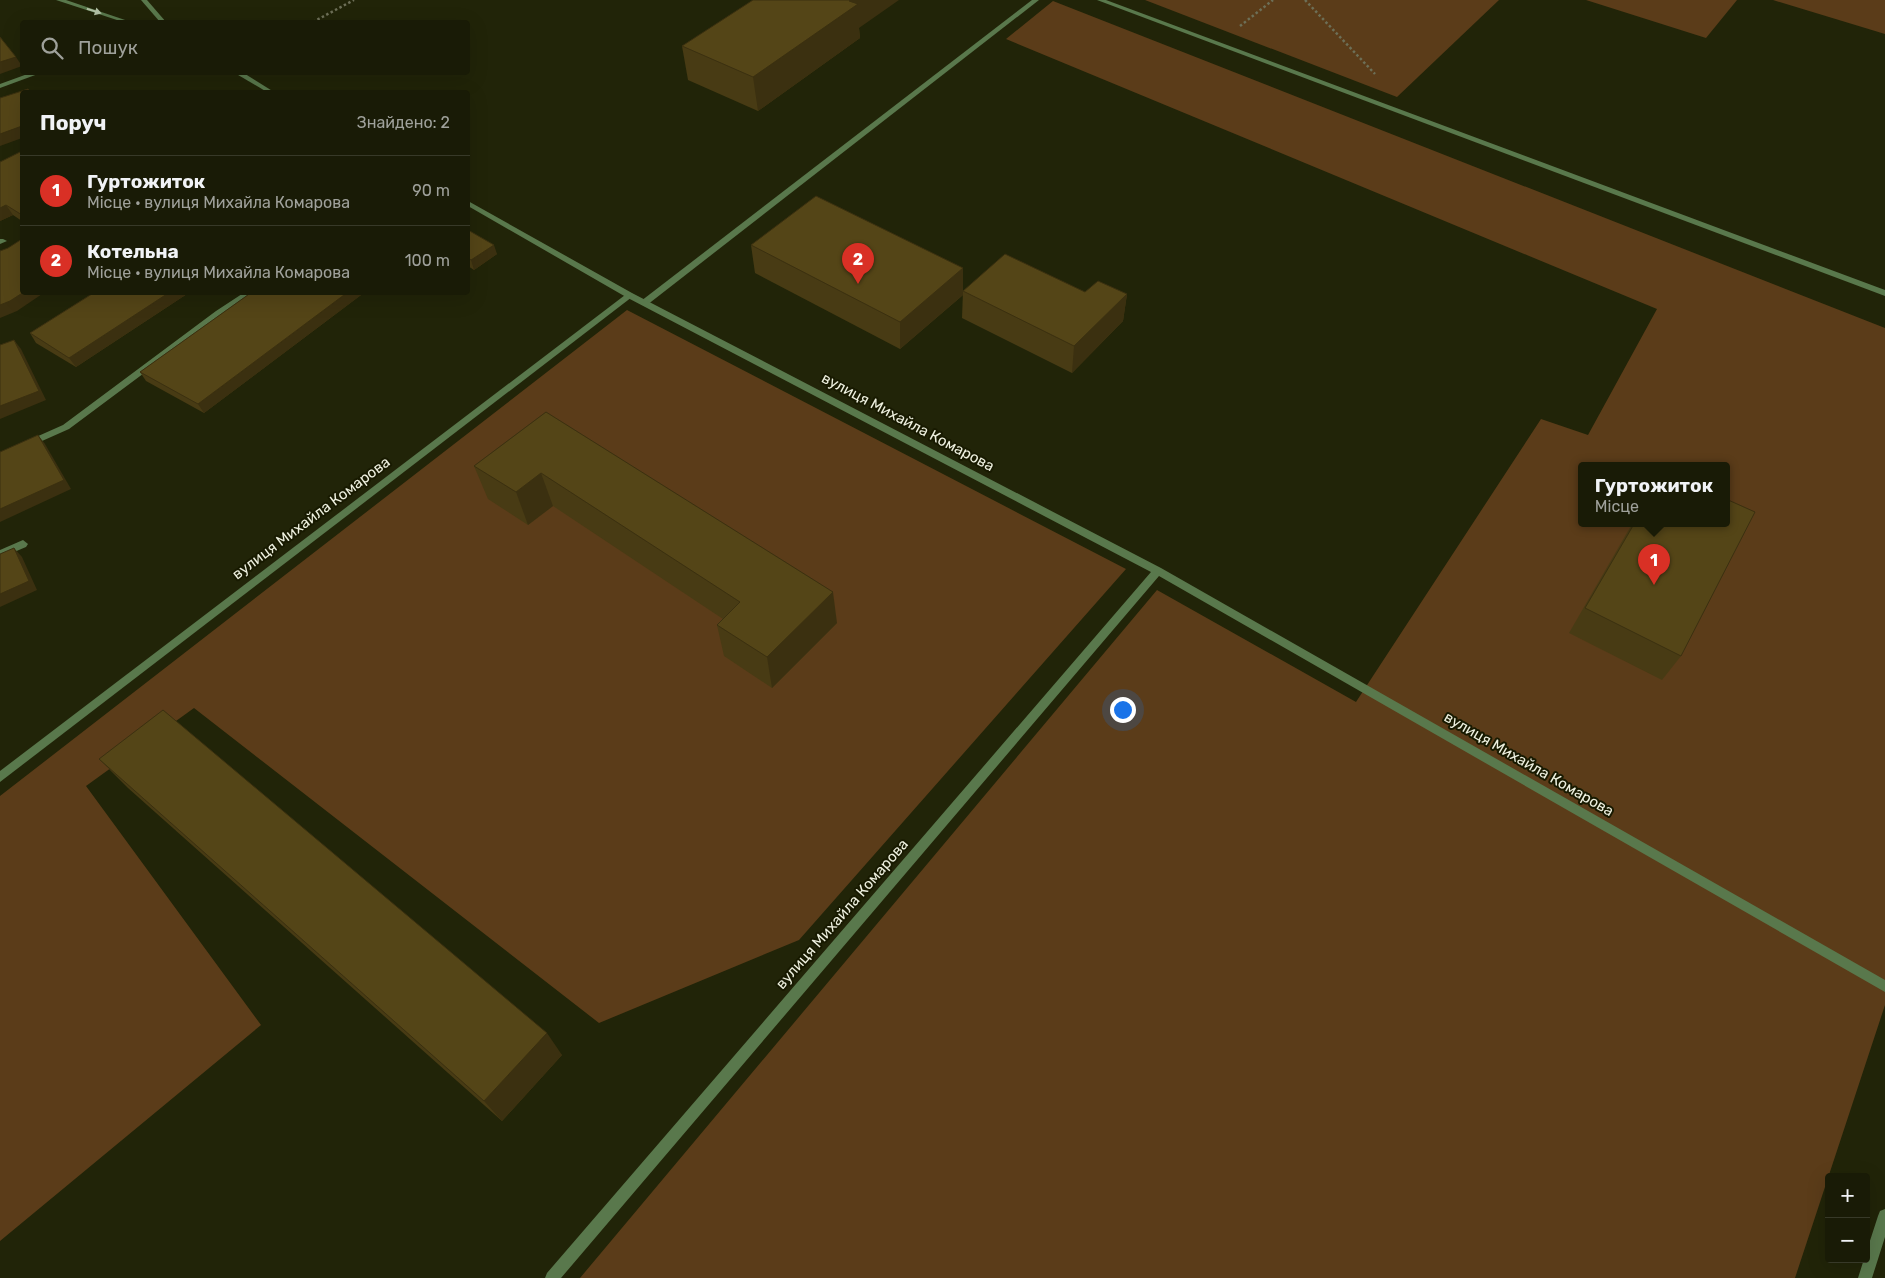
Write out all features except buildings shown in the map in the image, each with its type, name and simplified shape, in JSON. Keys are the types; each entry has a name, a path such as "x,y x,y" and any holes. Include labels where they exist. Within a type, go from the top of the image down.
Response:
{"street":[{"path":"59,0 122,20"},
{"path":"144,0 161,20"},
{"path":"644,303 1036,0"},
{"path":"1100,0 1885,293"},
{"path":"0,86 32,75"},
{"path":"241,75 268,90"},
{"path":"470,205 630,295"},
{"path":"25,445 66,428 219,312 246,295"},
{"name":"вулиця Михайла Комарова","path":"0,777 630,295 1158,571 1885,986"},
{"path":"0,554 23,544"},
{"name":"вулиця Михайла Комарова","path":"552,1278 1158,571"},
{"path":"1865,1278 1885,1216"}],"path":[{"path":"317,20 354,0"},
{"path":"1216,44 1273,0"},
{"path":"1305,0 1377,76"}],"shaded area":[{"path":"1145,0 1499,0 1397,97"},
{"path":"1586,0 1737,0 1706,38"},
{"path":"1773,0 1885,0 1885,34"},
{"path":"1053,1 1885,328 1885,1005 1830,1173 1825,1173 1825,1187 1795,1278 580,1278 1157,590 1356,702 1541,419 1588,435 1657,309 1006,39"},
{"path":"627,310 1126,569 799,940 599,1023 194,708 86,786 261,1025 0,1241 0,796"}],"place":[{"name":"Котельна","path":"858,284"},
{"name":"Гуртожиток","path":"1654,585"}]}
